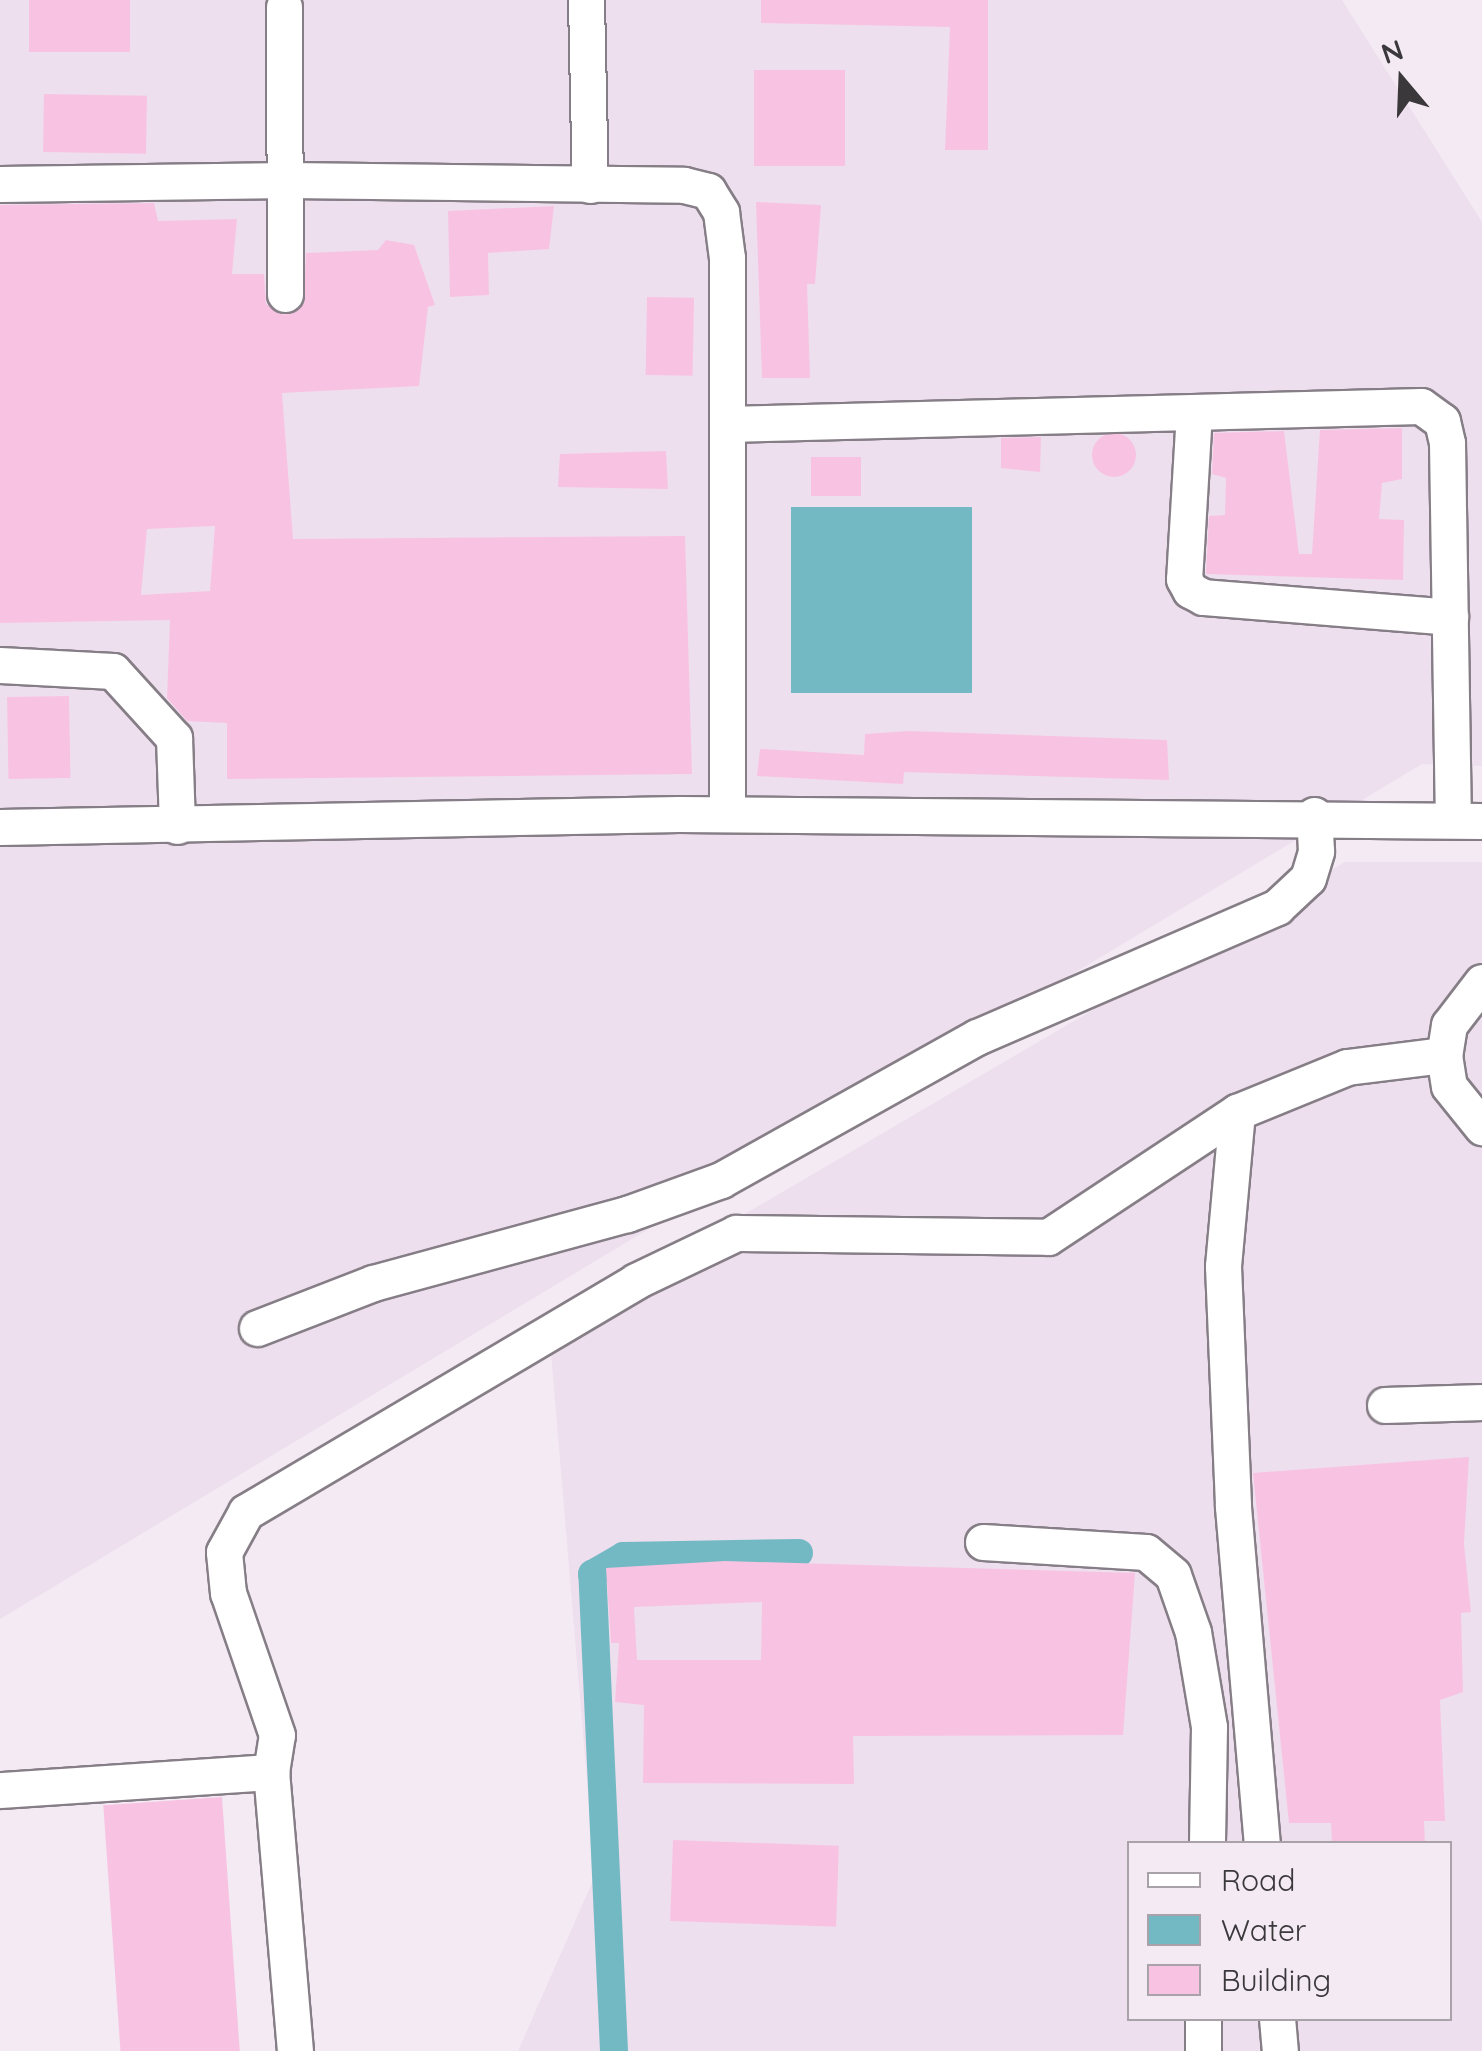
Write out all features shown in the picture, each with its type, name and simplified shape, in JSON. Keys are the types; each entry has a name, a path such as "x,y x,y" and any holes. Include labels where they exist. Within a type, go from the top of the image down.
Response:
{"street":[{"path":"586,0 590,185"},
{"path":"284,8 289,180 285,294"},
{"path":"0,184 289,180 684,185 708,191 721,212 727,424 726,814"},
{"path":"0,826 726,814 1314,815 1468,820 1450,617 1442,421 1422,406 727,424"},
{"path":"1194,412 1184,579 1190,590 1204,596 1450,617"},
{"path":"0,665 113,672 174,738 177,826"},
{"path":"257,1328 373,1283 626,1214 721,1180 977,1038 1277,907 1308,878 1314,815"},
{"path":"1482,982 1449,1025 1444,1055 1449,1086 1482,1127"},
{"path":"295,2051 271,1772 277,1735 227,1579 224,1552 246,1512 636,1281 736,1233 1048,1237 1238,1112 1347,1066 1444,1055"},
{"path":"1238,1112 1223,1266 1233,1507 1262,1841"},
{"path":"1385,1404 1482,1402"},
{"path":"982,1542 1146,1552 1173,1575 1193,1632 1209,1727 1207,1841"},
{"path":"0,1790 271,1772"},
{"path":"1203,2021 1203,2051"},
{"path":"1277,2021 1280,2051"}],"shaded area":[{"path":"0,0 1342,0 1482,222 1482,766 1422,764 0,1619"},
{"path":"1345,862 1482,862 1482,2051 518,2051 595,1876 549,1329"}],"water":[{"path":"791,507 972,507 972,693 791,693"}],"building":[{"path":"29,0 130,0 130,52 29,52"},
{"path":"761,0 988,0 988,150 945,150 950,27 761,23"},
{"path":"754,70 845,70 845,166 754,166"},
{"path":"44,94 147,96 146,154 43,152"},
{"path":"756,202 821,205 815,284 807,284 810,378 762,378"},
{"path":"154,203 158,221 237,219 232,274 264,274 266,304 284,315 304,304 306,253 378,250 386,240 414,245 435,305 428,307 419,386 282,393 293,539 685,536 692,774 227,779 227,723 187,721 167,698 170,620 0,623 0,205","holes":["215,526 210,591 141,595 147,529"]},
{"path":"554,206 549,249 488,253 489,295 450,297 448,211"},
{"path":"647,297 694,298 693,376 646,375"},
{"path":"1402,428 1402,479 1382,483 1379,519 1404,520 1403,580 1206,574 1209,516 1225,515 1226,478 1212,474 1214,433 1284,431 1299,554 1312,554 1320,430"},
{"path":"1114,433 1130,439 1136,455 1130,471 1114,477 1098,471 1092,455 1098,439"},
{"path":"1041,437 1040,472 1001,468 1001,438"},
{"path":"666,451 668,489 558,487 560,454"},
{"path":"811,457 861,457 861,496 811,496"},
{"path":"69,696 70,778 8,779 7,697"},
{"path":"909,731 1167,740 1169,780 904,772 903,784 757,776 760,749 864,755 865,734"},
{"path":"1469,1457 1464,1544 1471,1612 1461,1613 1463,1692 1440,1700 1445,1821 1424,1821 1425,1841 1332,1841 1331,1823 1289,1823 1253,1473"},
{"path":"725,1561 1135,1573 1123,1735 853,1736 854,1784 643,1783 644,1705 615,1702 619,1643 611,1643 606,1568","holes":["762,1602 761,1660 637,1660 634,1607"]},
{"path":"222,1797 240,2051 120,2051 103,1805"},
{"path":"673,1840 839,1846 836,1927 670,1921"}],"waterway":[{"path":"614,2051 592,1574 623,1556 799,1553"}]}
